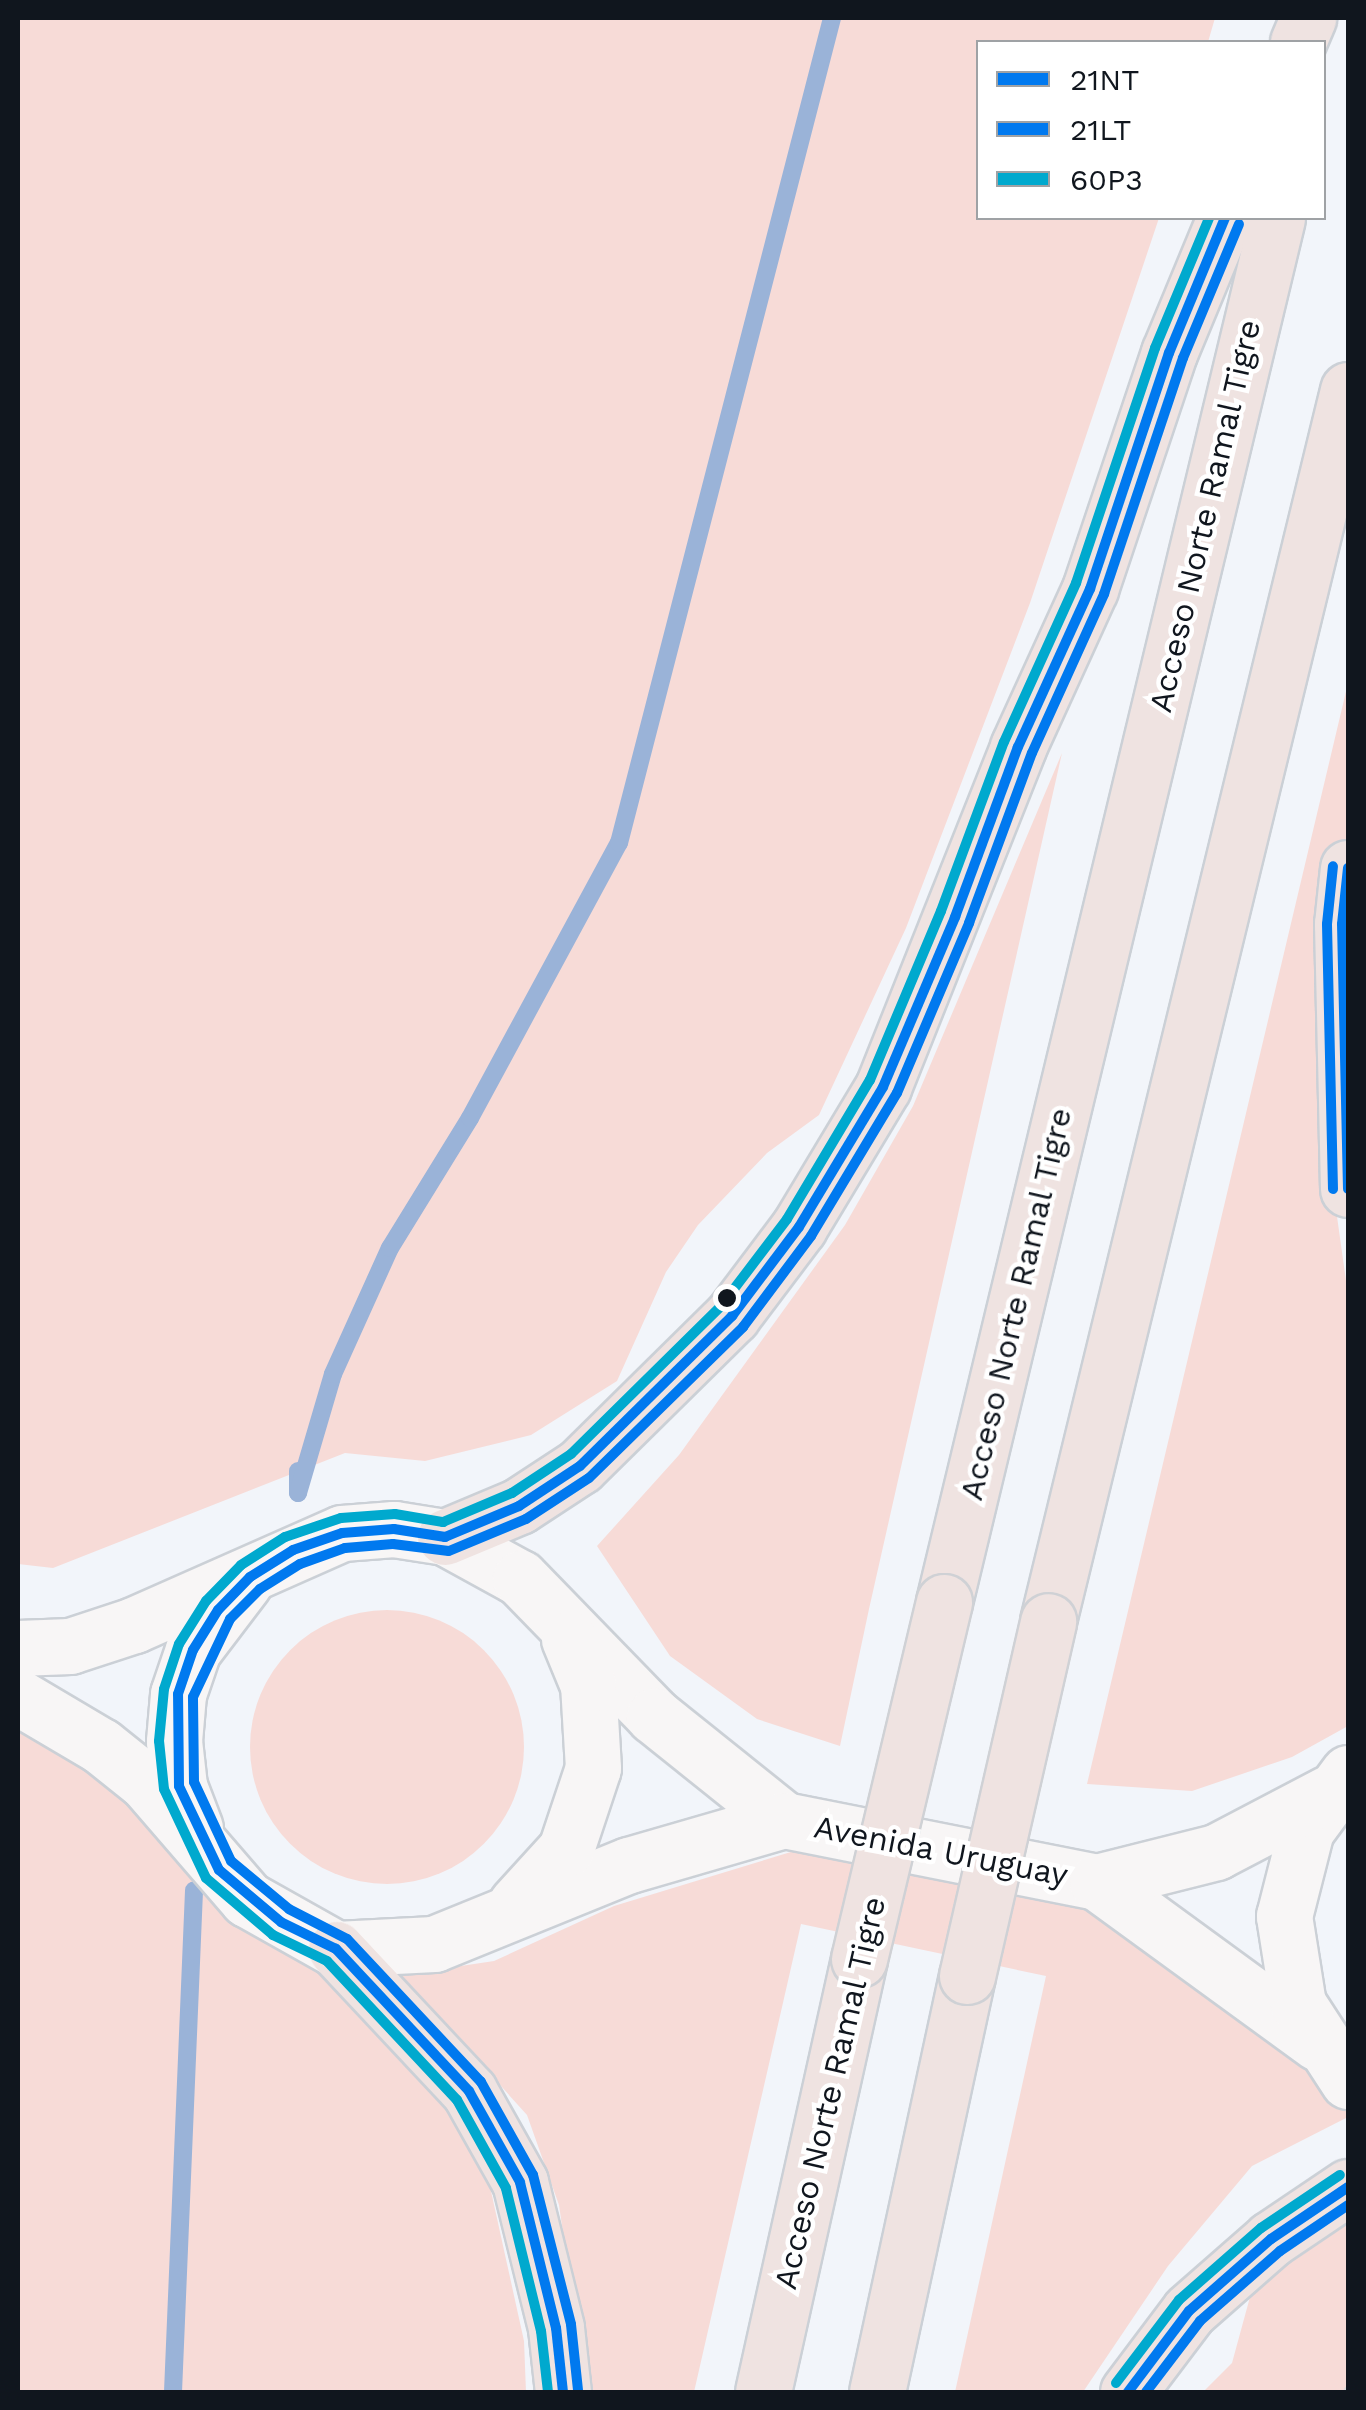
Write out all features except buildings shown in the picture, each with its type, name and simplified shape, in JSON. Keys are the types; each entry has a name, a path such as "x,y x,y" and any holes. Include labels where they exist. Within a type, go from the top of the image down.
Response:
{"highway":[{"path":"444,1538 519,1506 580,1466 732,1316 799,1227 882,1087 1018,747 1090,588 1169,352 1224,220"},
{"name":"Acceso Norte Ramal Tigre","path":"763,2392 859,1959 1276,220"},
{"path":"877,2392 1048,1620 1348,390"},
{"path":"1348,868 1342,924 1348,1188"},
{"path":"336,1949 469,2092 520,2182 556,2328 563,2392"},
{"path":"1128,2392 1190,2312 1271,2239 1348,2186"}],"main road":[{"name":"Avenida Uruguay","path":"18,1648 70,1646 250,1577 293,1550 342,1533 394,1529 444,1538 508,1570 654,1716 784,1820"},
{"name":"Avenida Uruguay","path":"219,1870 179,1786 174,1740 178,1694 201,1636 250,1577"},
{"name":"Avenida Uruguay","path":"471,1931 508,1911 557,1860 583,1810 594,1768 588,1684 550,1608"},
{"name":"Avenida Uruguay","path":"18,1697 101,1746 146,1782 219,1870 281,1922 336,1949 396,1950 471,1931 629,1865 784,1820 1097,1882 1216,1852 1339,1783"},
{"name":"Avenida Uruguay","path":"1333,2062 1298,2004 1284,1916 1306,1830 1339,1783"},
{"name":"Avenida Uruguay","path":"1097,1882 1333,2062"}],"shaded area":[{"path":"18,18 1215,18 1209,40 976,40 976,220 1158,220 1030,603 906,928 819,1115 767,1153 698,1225 666,1272 617,1381 531,1435 425,1461 345,1453 53,1568 18,1564"},
{"path":"1348,683 1348,819 1332,1020 1334,1195 1348,1295 1348,1726 1292,1757 1192,1791 1087,1784"},
{"path":"1062,753 840,1746 757,1719 670,1656 597,1546 679,1455 845,1225 913,1106"},
{"path":"387,1610 414,1612 440,1620 484,1650 514,1694 522,1720 522,1774 514,1800 484,1844 440,1874 414,1882 387,1884 360,1882 334,1874 290,1844 260,1800 252,1774 250,1747 252,1720 260,1694 290,1650 334,1620 360,1612"},
{"path":"18,1718 114,1779 329,1966 478,2132 524,2341 526,2392 18,2392"},
{"path":"804,1848 1089,1900 1311,2064 1348,2106 1348,2117 1252,2166 1168,2266 1083,2392 955,2392 1046,1976 801,1924 694,2392 586,2392 559,2205 527,2115 401,1975 494,1961 614,1906"},
{"path":"1348,2206 1348,2392 1203,2392 1232,2363 1253,2286"}],"waterway":[{"path":"298,1471 298,1493 333,1374 390,1248 470,1118 619,843 832,18"},
{"path":"173,2392 194,1890"}],"transit line":[{"name":"60P3","path":"548,2392 541,2331 506,2188 457,2100 327,1961 273,1935 206,1878 164,1789 159,1741 164,1689 179,1644 206,1601 241,1565 285,1537 341,1518 395,1514 443,1522 512,1493 571,1454 721,1306 787,1219 870,1080 941,911 1004,742 1076,583 1155,348 1208,220"},
{"name":"21NT","path":"563,2392 556,2328 520,2182 469,2091 336,1949 281,1922 219,1870 179,1786 178,1694 193,1650 218,1610 250,1577 293,1550 342,1533 394,1529 445,1537 519,1506 580,1466 732,1316 799,1227 883,1087 955,917 1018,747 1090,589 1169,353 1224,220"},
{"name":"21LT","path":"578,2390 571,2324 533,2175 481,2082 347,1939 289,1909 231,1861 194,1782 193,1697 230,1619 260,1589 300,1564 345,1548 393,1544 449,1551 526,1519 589,1478 743,1327 811,1236 897,1093 969,923 1032,753 1104,594 1183,358 1239,224"},
{"name":"21LT","path":"1333,866 1327,924 1333,1189"},
{"name":"21NT","path":"1348,868 1342,924 1348,1189"},
{"name":"60P3","path":"1116,2383 1179,2300 1261,2228 1340,2175"},
{"name":"21NT","path":"1128,2392 1189,2311 1271,2239 1348,2187"},
{"name":"21LT","path":"1146,2392 1200,2321 1280,2251 1348,2205"}]}
